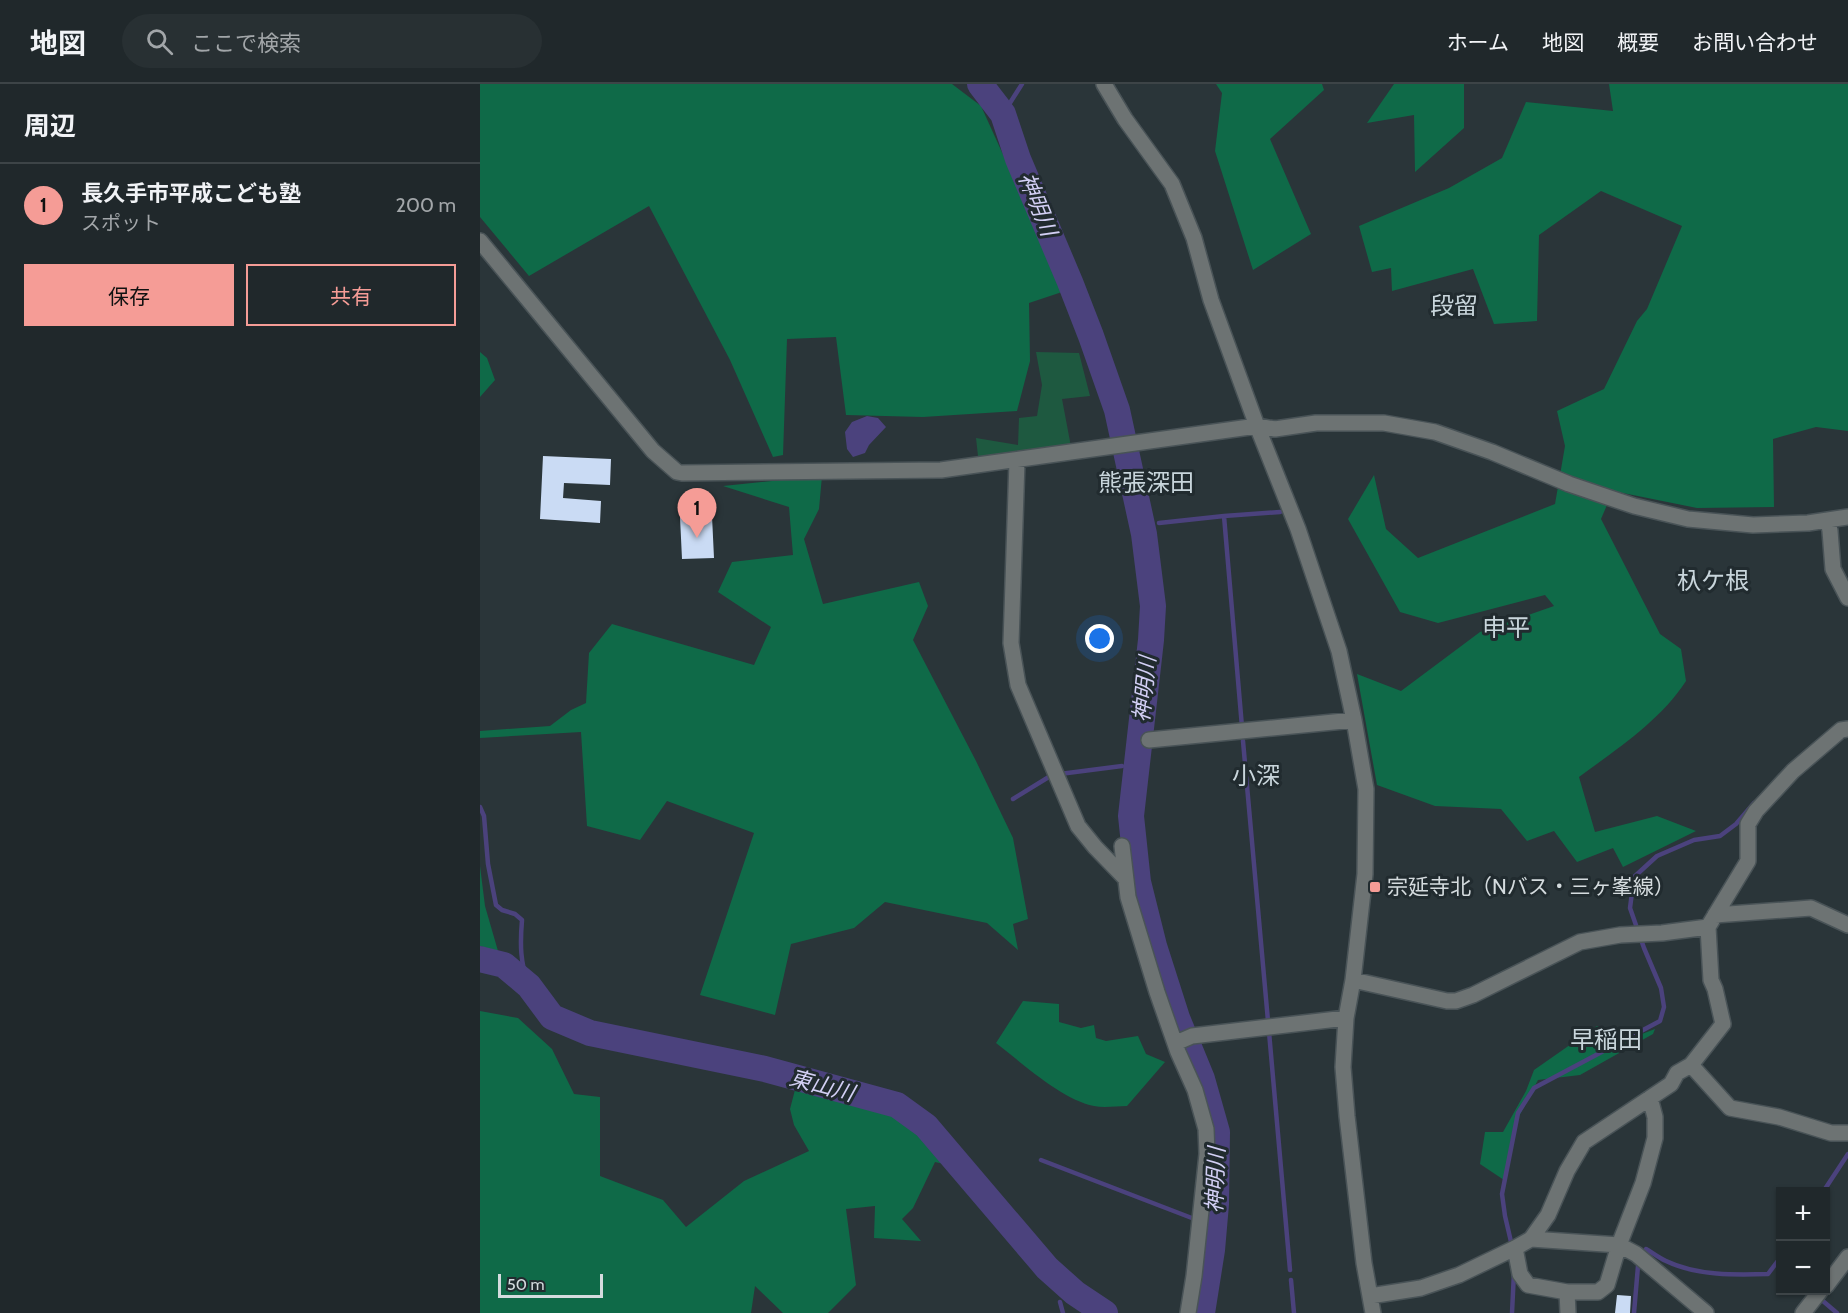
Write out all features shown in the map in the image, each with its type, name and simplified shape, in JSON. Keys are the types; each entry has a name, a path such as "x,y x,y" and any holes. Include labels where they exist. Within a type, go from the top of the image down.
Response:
{"street":[{"path":"1104,84 1125,119 1172,184 1194,238 1211,300 1298,529 1340,651 1366,789 1365,874 1353,980 1346,1018 1343,1067 1364,1263 1373,1313"},
{"path":"480,241 653,452 677,472 941,470 1257,426 1275,429 1316,423 1384,423 1435,432 1492,452 1569,484 1623,502 1688,519 1753,525 1808,523 1848,517"},
{"path":"1017,460 1011,643 1018,685 1078,826 1126,879"},
{"path":"1828,520 1833,569 1848,597"},
{"path":"1149,740 1354,720"},
{"path":"1370,1296 1421,1288 1459,1275 1531,1239 1548,1215 1567,1171 1584,1142 1671,1084 1677,1073 1691,1065 1723,1024 1711,980 1712,921 1749,861 1748,824 1756,811 1793,771 1841,730 1848,729"},
{"path":"1122,846 1128,897 1156,992 1182,1040 1182,1061 1195,1090 1206,1129 1207,1154 1188,1313"},
{"path":"1353,980 1456,1001 1473,995 1580,942 1620,935 1662,933 1712,921 1811,908 1848,925"},
{"path":"1182,1040 1346,1018"},
{"path":"1691,1065 1730,1108 1779,1117 1831,1133 1848,1133"},
{"path":"1515,1248 1520,1274 1528,1285 1567,1292 1598,1292 1606,1285 1643,1183 1655,1138 1655,1117 1650,1098"},
{"path":"1531,1239 1619,1245 1636,1254 1706,1313"},
{"path":"1830,1281 1848,1257"},
{"path":"1567,1292 1568,1313"},
{"path":"1803,1313 1817,1295"}],"green space":[{"path":"480,84 952,84 981,106 1065,291 1029,303 1030,361 1017,411 923,417 846,415 836,337 787,339 783,455 773,457 730,360 649,206 529,276 480,217"},
{"path":"1216,84 1322,84 1324,90 1270,139 1311,234 1253,270 1215,151 1222,93"},
{"path":"1394,84 1464,84 1464,128 1415,172 1414,115 1367,123"},
{"path":"1609,84 1848,84 1848,431 1816,427 1773,439 1774,507 1697,508 1613,491 1601,519 1660,634 1681,649 1686,681 1651,722 1579,777 1595,832 1657,816 1696,831 1623,867 1613,848 1577,862 1554,831 1527,841 1501,809 1435,806 1377,785 1357,674 1401,691 1480,632 1554,606 1545,595 1438,623 1400,612 1348,519 1374,475 1386,529 1418,558 1555,504 1565,446 1557,411 1604,389 1637,321 1647,309 1682,226 1601,191 1539,235 1537,321 1494,324 1473,269 1392,291 1391,268 1372,272 1359,226 1449,188 1502,158 1526,102 1613,111"},
{"path":"480,352 487,358 495,380 480,397"},
{"path":"1036,352 1079,353 1090,396 1062,399 1072,452 979,465 976,438 1018,445 1019,418 1037,416 1042,385"},
{"path":"822,476 819,509 804,539 823,604 919,582 928,606 913,640 1013,838 1028,919 1013,924 1018,950 987,923 885,902 854,928 791,944 775,1015 700,995 754,833 667,801 640,840 587,826 581,732 480,738 480,731 550,726 571,710 586,703 589,653 612,624 754,665 771,627 718,592 732,562 793,555 789,507 723,486"},
{"path":"480,866 485,906 498,951 480,946"},
{"path":"1023,1001 1059,1004 1059,1022 1081,1028 1094,1025 1096,1038 1106,1041 1138,1036 1146,1054 1165,1062 1127,1106 1098,1107 1082,1102 1056,1089 996,1043"},
{"path":"480,1011 518,1018 552,1049 574,1094 600,1097 600,1176 663,1200 686,1227 744,1181 809,1151 794,1125 790,1109 796,1086 805,1082 898,1110 922,1127 953,1166 935,1162 913,1208 902,1219 921,1241 874,1238 875,1206 846,1209 856,1285 828,1313 783,1313 755,1286 751,1313 480,1313"},
{"path":"1597,1026 1621,1042 1655,1029 1653,1034 1580,1075 1538,1080 1515,1124 1504,1180 1480,1164 1485,1132 1503,1132 1526,1091 1534,1070"}],"shaded area":[{"path":"867,416 878,418 886,427 869,445 865,453 853,457 847,449 845,432 852,422"}],"building":[{"path":"543,456 611,459 610,485 564,483 563,498 601,501 600,523 540,519"},
{"path":"712,516 714,558 682,559 680,517"},
{"path":"1617,1295 1631,1296 1630,1313 1615,1313"}],"waterway":[{"name":"神明川","path":"980,84 1003,114 1018,159 1091,336 1117,410 1144,534 1153,606 1131,816 1138,882 1154,946 1177,1018 1202,1079 1217,1132 1216,1204 1212,1250 1202,1313"},
{"path":"1003,114 1022,84"},
{"path":"1242,727 1224,516 1280,512"},
{"path":"1159,523 1224,516"},
{"path":"1243,741 1268,1021"},
{"path":"1013,799 1052,775 1122,766"},
{"path":"1512,1246 1502,1194 1518,1113 1534,1088 1660,1021 1664,1007 1661,988 1630,908 1634,877 1657,856 1694,840 1720,836 1736,824 1754,803"},
{"path":"480,807 484,816 488,864 496,905 522,920 521,953 529,986"},
{"name":"東山川","path":"480,959 504,965 529,986 552,1017 590,1033 765,1069 897,1105 926,1126 1047,1268 1075,1293 1105,1313"},
{"path":"1269,1032 1290,1270"},
{"path":"1826,1187 1848,1154"},
{"path":"1041,1160 1197,1220"},
{"path":"1646,1249 1663,1260 1703,1272 1768,1274 1776,1263"},
{"path":"1634,1313 1638,1266"},
{"path":"1512,1313 1514,1272"},
{"path":"1291,1280 1294,1313"},
{"path":"1816,1295 1837,1313"},
{"path":"1060,1302 1063,1313"}],"place":[{"name":"長久手市平成こども塾","path":"697,538"},
{"name":"宗延寺北（Nバス・三ヶ峯線）","path":"1375,887"}],"district":[{"name":"段留","path":"1454,306"},
{"name":"熊張深田","path":"1146,483"},
{"name":"杁ケ根","path":"1713,581"},
{"name":"申平","path":"1506,628"},
{"name":"小深","path":"1256,776"},
{"name":"早稲田","path":"1606,1040"}]}
